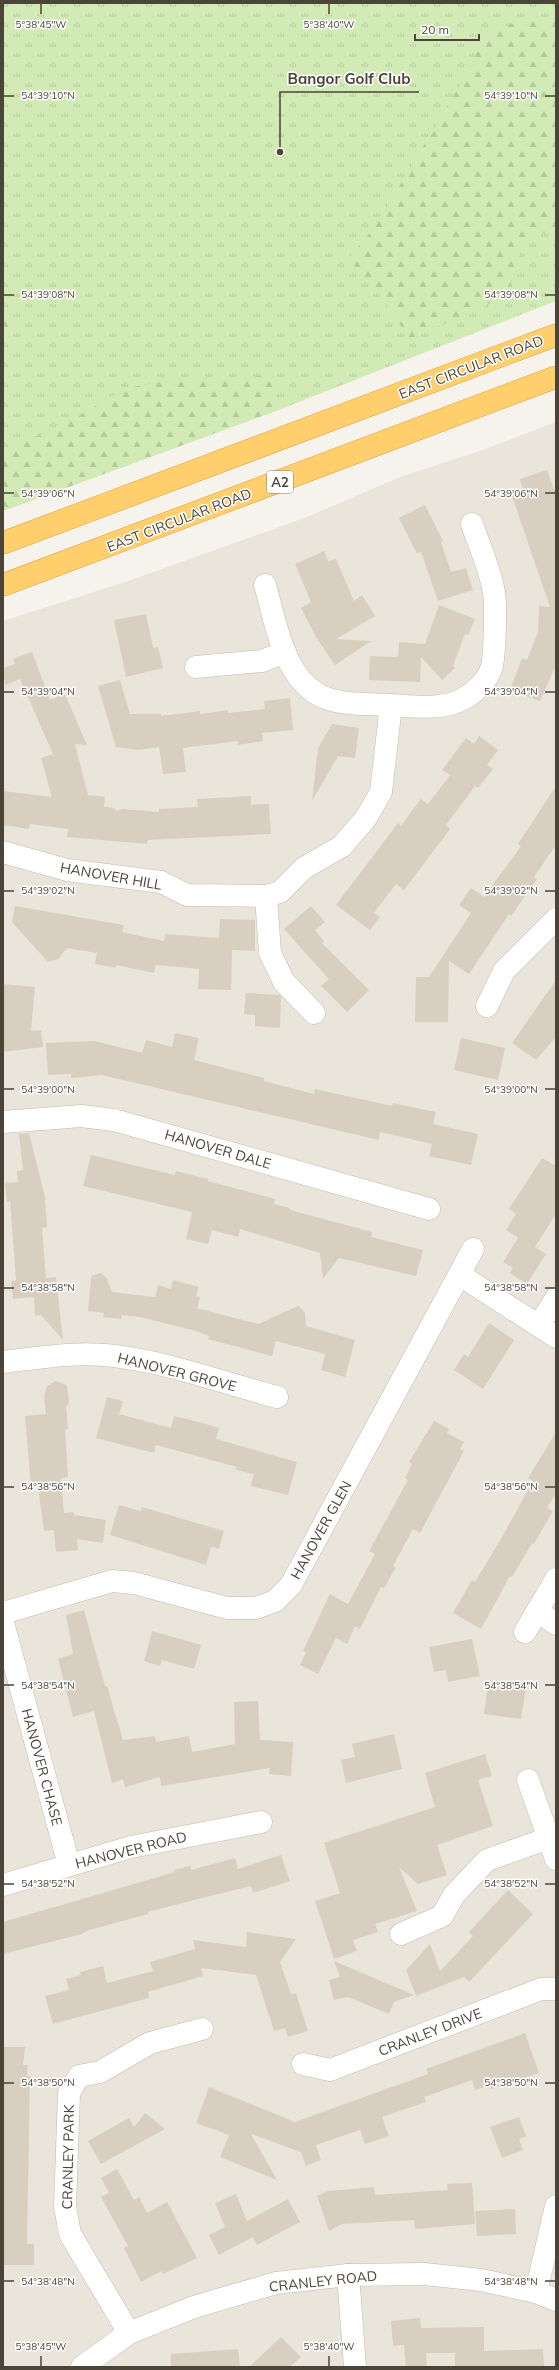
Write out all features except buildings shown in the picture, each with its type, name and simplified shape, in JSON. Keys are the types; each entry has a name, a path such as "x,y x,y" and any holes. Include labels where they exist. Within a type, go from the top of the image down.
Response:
{"highway":[{"name":"EAST CIRCULAR ROAD","path":"3,542 556,335"},
{"name":"EAST CIRCULAR ROAD","path":"3,585 556,378"}],"street":[{"path":"265,585 285,652 298,677 307,687 325,700 428,707 462,700 477,690 492,669 494,593 472,524"},
{"path":"196,667 262,661 285,652"},
{"name":"HANOVER HILL","path":"3,852 67,870 161,882 187,895 266,896 280,892 304,868 342,846 366,818 381,792 391,705"},
{"path":"266,896 270,953 284,982 314,1013"},
{"path":"487,1006 504,970 556,919"},
{"name":"HANOVER DALE","path":"3,1122 81,1116 114,1120 429,1209"},
{"name":"HANOVER GLEN","path":"3,1613 112,1581 134,1583 227,1608 256,1608 275,1601 291,1585 474,1249"},
{"path":"460,1275 548,1331 556,1298"},
{"name":"HANOVER GROVE","path":"3,1362 84,1354 114,1356 141,1360 277,1398"},
{"path":"524,1632 556,1579"},
{"path":"537,1611 556,1624"},
{"name":"HANOVER CHASE","path":"3,1623 69,1865"},
{"path":"528,1780 556,1859"},
{"name":"HANOVER ROAD","path":"3,1885 131,1847 261,1822"},
{"path":"401,1934 442,1916 454,1895 487,1860 549,1838"},
{"name":"CRANLEY DRIVE","path":"304,2064 330,2070 541,1989 556,1989"},
{"name":"CRANLEY PARK","path":"129,2333 70,2234 65,2207 69,2093 79,2076 100,2072 150,2043 202,2029"},
{"path":"536,2292 556,2206"},
{"name":"CRANLEY ROAD","path":"82,2367 129,2333 194,2306 276,2283 348,2275 424,2274 481,2280 536,2292 556,2300"},
{"path":"348,2275 355,2367"}],"shaded area":[{"path":"556,422 556,2367 3,2367 3,621 128,581 307,517 400,477 474,453"}],"green space":[{"path":"3,3 556,3 556,301 281,409 3,511"},
{"path":"556,20 556,225 524,246 514,265 509,295 410,339 372,284 348,259 375,227 464,78 484,36 513,23"},
{"path":"3,308 9,311 9,331 3,337"},
{"path":"272,374 281,409 3,511 3,451 68,422 126,388 172,380 241,379"}],"place":[{"name":"Bangor Golf Club","path":"280,152"}]}
